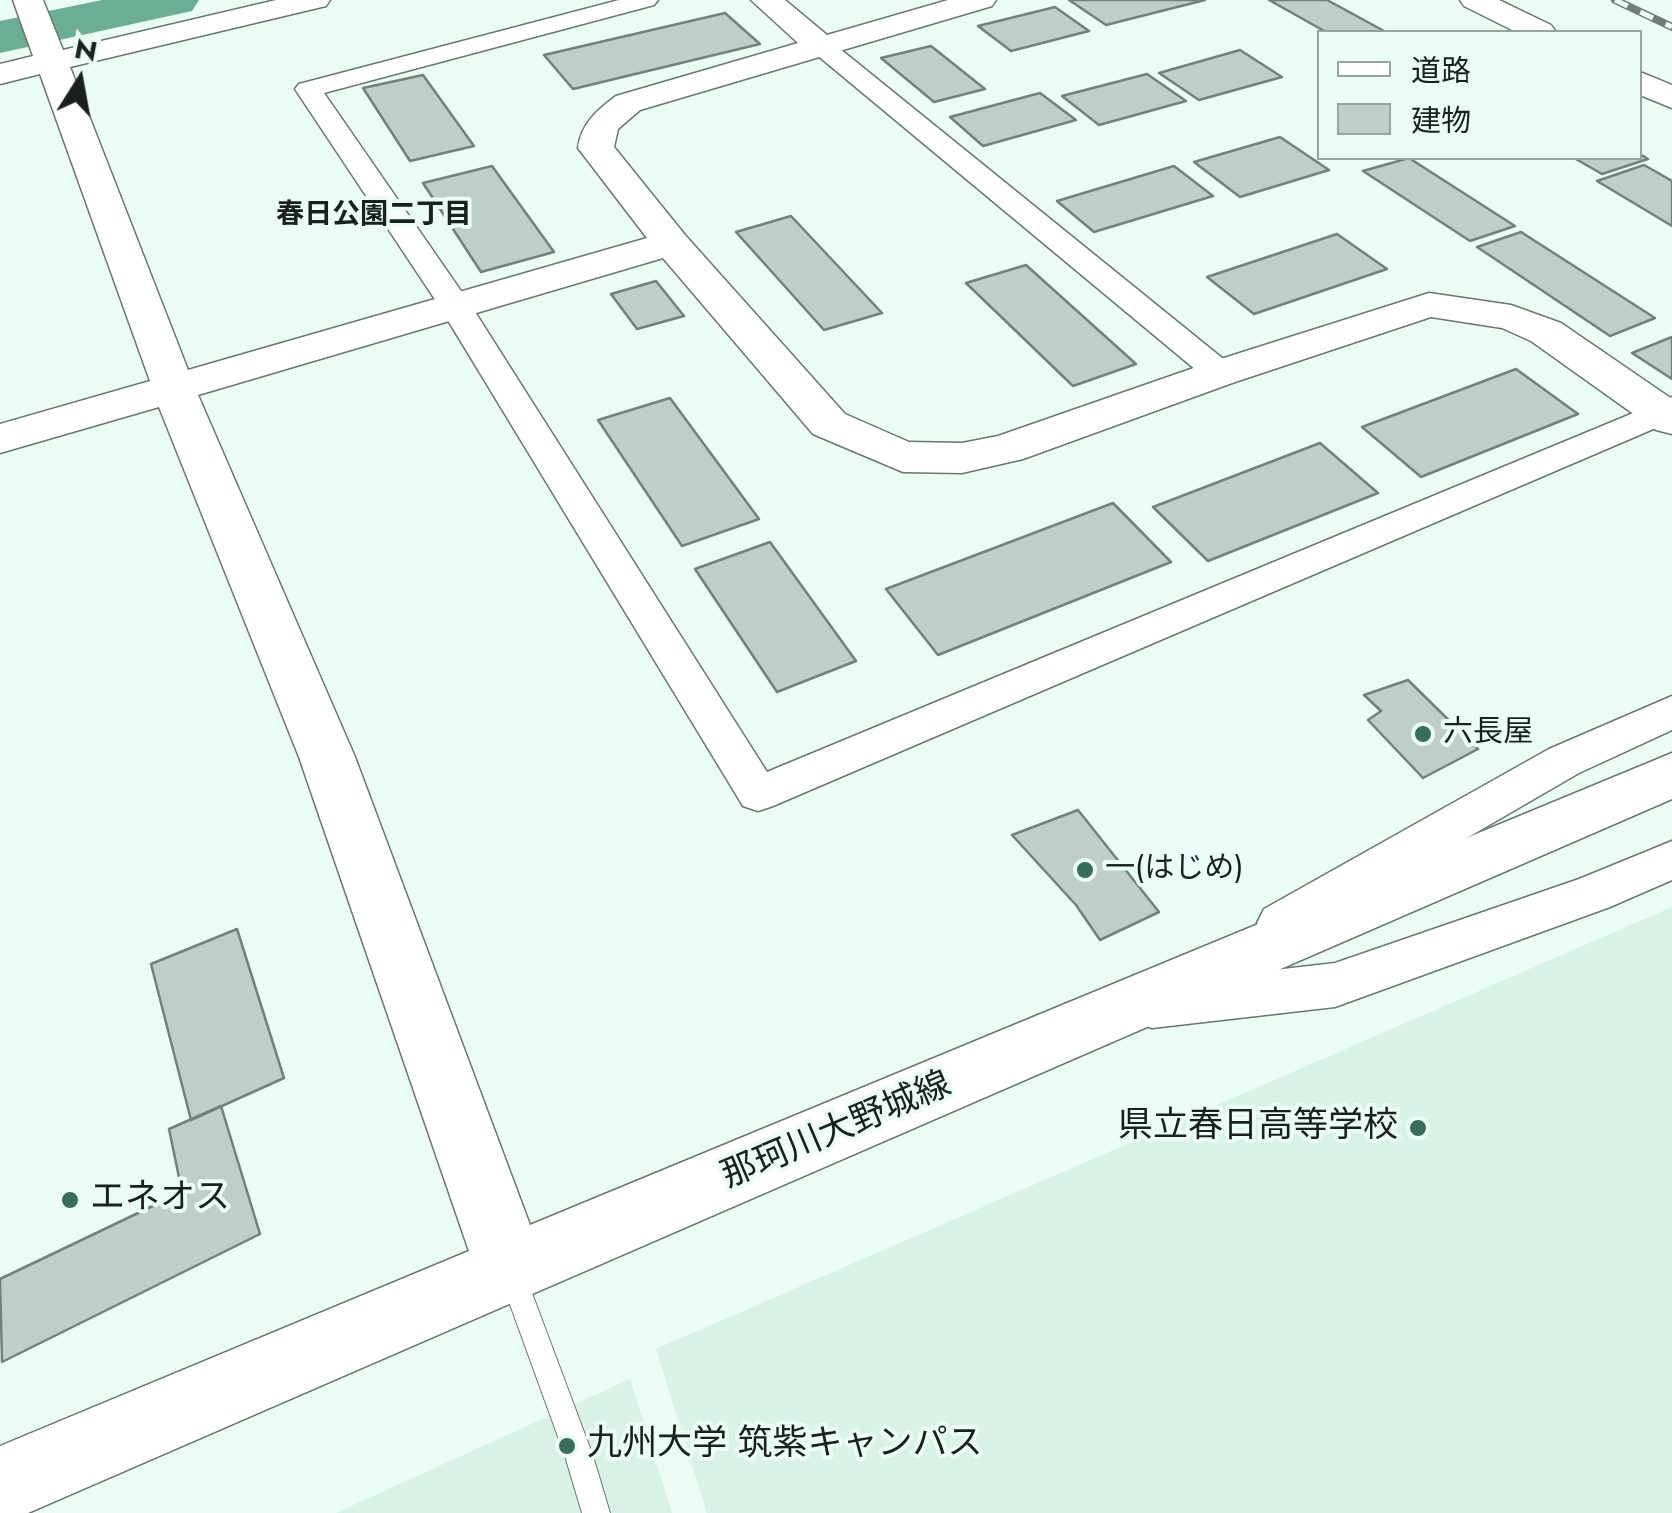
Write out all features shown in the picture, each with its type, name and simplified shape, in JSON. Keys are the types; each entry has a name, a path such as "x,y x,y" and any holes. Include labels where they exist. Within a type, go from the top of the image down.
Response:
{"street":[{"path":"0,74 315,0"},
{"path":"646,0 308,89 454,304 758,794 1668,413"},
{"path":"766,0 1220,373"},
{"path":"981,0 628,103 608,118 596,134 596,148 671,243 829,424 904,457 962,458 1007,449 1220,373 1429,305 1511,317 1546,332 1668,413"},
{"path":"1476,0 1536,30"},
{"path":"31,5 174,389 326,757 511,1270"},
{"path":"1642,83 1672,98"},
{"path":"0,439 671,243"},
{"path":"1127,1009 1564,761 1672,712"},
{"name":"那珂川大野城線","path":"0,1485 1672,774"},
{"path":"1127,1009 1334,985 1594,893 1672,860"}],"lane":[{"path":"511,1270 580,1456 596,1513"}],"shaded area":[{"name":"県立春日高等学校","path":"1672,907 1672,1513 707,1513 656,1349"},
{"name":"九州大学 筑紫キャンパス","path":"630,1379 672,1513 336,1513"}],"building":[{"path":"1069,0 1205,0 1106,25"},
{"path":"1269,0 1327,0 1382,30 1322,30"},
{"path":"1055,7 1089,31 1011,51 978,26"},
{"path":"725,13 760,44 573,89 544,55"},
{"path":"931,46 985,89 934,102 881,58"},
{"path":"1240,50 1282,77 1199,100 1159,73"},
{"path":"1147,74 1186,101 1099,125 1062,96"},
{"path":"423,75 474,146 410,161 363,88"},
{"path":"1040,93 1076,120 983,146 950,117"},
{"path":"1280,137 1329,170 1240,197 1194,162"},
{"path":"1642,155 1648,159 1602,174 1578,160 1642,160"},
{"path":"1412,160 1515,226 1470,241 1363,171"},
{"path":"1644,165 1672,181 1672,226 1597,181"},
{"path":"492,166 554,252 481,272 423,183"},
{"path":"1174,166 1213,196 1094,232 1057,201"},
{"path":"791,216 882,313 824,330 736,232"},
{"path":"1521,232 1655,318 1610,336 1477,247"},
{"path":"1337,234 1387,269 1254,314 1207,277"},
{"path":"1026,265 1136,364 1073,386 966,283"},
{"path":"656,281 684,316 637,329 611,294"},
{"path":"1672,337 1672,379 1632,353"},
{"path":"1516,369 1578,414 1421,477 1362,427"},
{"path":"670,398 759,519 682,546 598,420"},
{"path":"1320,443 1378,493 1208,561 1153,507"},
{"path":"1113,503 1171,562 938,655 886,589"},
{"path":"770,542 856,661 777,692 695,569"},
{"name":"六長屋","path":"1408,680 1478,749 1423,778 1368,720 1381,711 1364,695"},
{"name":"一(はじめ)","path":"1078,810 1159,912 1100,940 1076,905 1012,835"},
{"path":"237,929 284,1078 191,1120 151,964"},
{"path":"221,1106 260,1234 2,1362 0,1279 182,1192 169,1129"}],"waterway":[{"path":"0,37 174,0"}],"railway":[{"path":"1615,0 1672,27"}],"place":[{"name":"六長屋","path":"1423,734"},
{"name":"一(はじめ)","path":"1085,870"},
{"name":"県立春日高等学校","path":"1418,1128"},
{"name":"エネオス","path":"70,1200"},
{"name":"九州大学 筑紫キャンパス","path":"567,1446"}],"district":[{"name":"春日公園二丁目","path":"374,216"}]}
